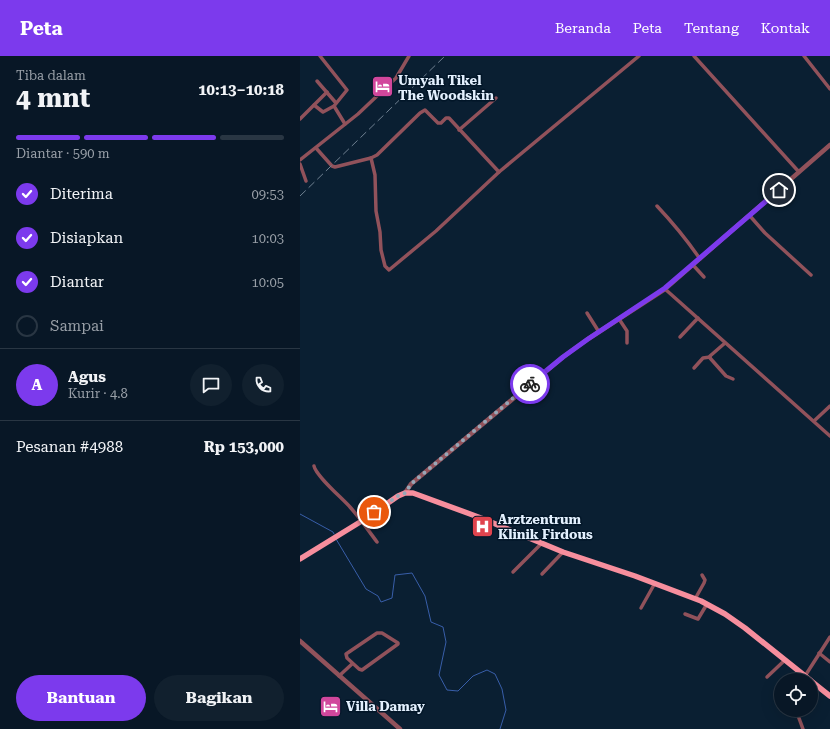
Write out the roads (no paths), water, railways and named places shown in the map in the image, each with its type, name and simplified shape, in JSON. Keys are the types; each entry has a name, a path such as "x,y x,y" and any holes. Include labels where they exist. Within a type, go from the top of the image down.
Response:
{"main road":[{"path":"300,559 395,498 405,493 413,493 563,552 655,583 707,604 745,628 801,673"},
{"path":"818,687 830,696"}],"street":[{"path":"314,105 323,112 335,105 347,90 320,56"},
{"path":"300,160 368,106 396,78 409,56"},
{"path":"371,158 375,175 376,211 380,232 381,250 385,266 389,270 436,231 499,172 639,56"},
{"path":"694,56 799,172"},
{"path":"804,56 830,89"},
{"path":"317,81 327,92 345,124"},
{"path":"300,119 327,92"},
{"path":"459,130 496,98"},
{"path":"316,148 332,166 335,167 371,158 377,155 424,110 427,111 439,123 446,118 449,118 499,172"},
{"path":"405,493 411,484 563,357 665,288 750,216 830,145"},
{"path":"300,164 306,181"},
{"path":"657,206 681,233 700,259"},
{"path":"750,216 765,233 811,275"},
{"path":"692,265 704,277"},
{"path":"665,288 830,436"},
{"path":"587,313 599,332"},
{"path":"680,337 698,318"},
{"path":"619,319 627,331 627,343"},
{"path":"694,368 703,358 710,357 725,343"},
{"path":"710,357 726,376 733,379"},
{"path":"814,421 830,406"},
{"path":"314,466 315,470 348,505 377,542"},
{"path":"513,572 542,543"},
{"path":"542,574 563,552"},
{"path":"695,599 705,580 702,575"},
{"path":"641,608 655,583"},
{"path":"685,614 698,619 707,604"},
{"path":"377,632 384,634 398,644 362,670 352,664 347,658 346,654 377,632"},
{"path":"811,673 820,653 830,637"},
{"path":"300,641 400,729"},
{"path":"820,653 830,662"},
{"path":"767,677 785,660"},
{"path":"339,676 352,664"},
{"path":"799,717 803,729"}],"waterway":[{"path":"300,514 333,532 334,534"},
{"path":"336,539 366,589 378,596 381,602 392,598 395,575 412,573 425,596 431,622 443,627 446,642 439,675 447,690 458,691 473,676 487,670 495,674 502,689 506,710 500,729"}],"railway":[{"path":"300,196 445,56"}],"place":[{"name":"Umyah Tikel The Woodskin","path":"382,87"},
{"name":"Arztzentrum Klinik Firdous","path":"483,526"},
{"name":"Villa Damay","path":"330,706"}]}
